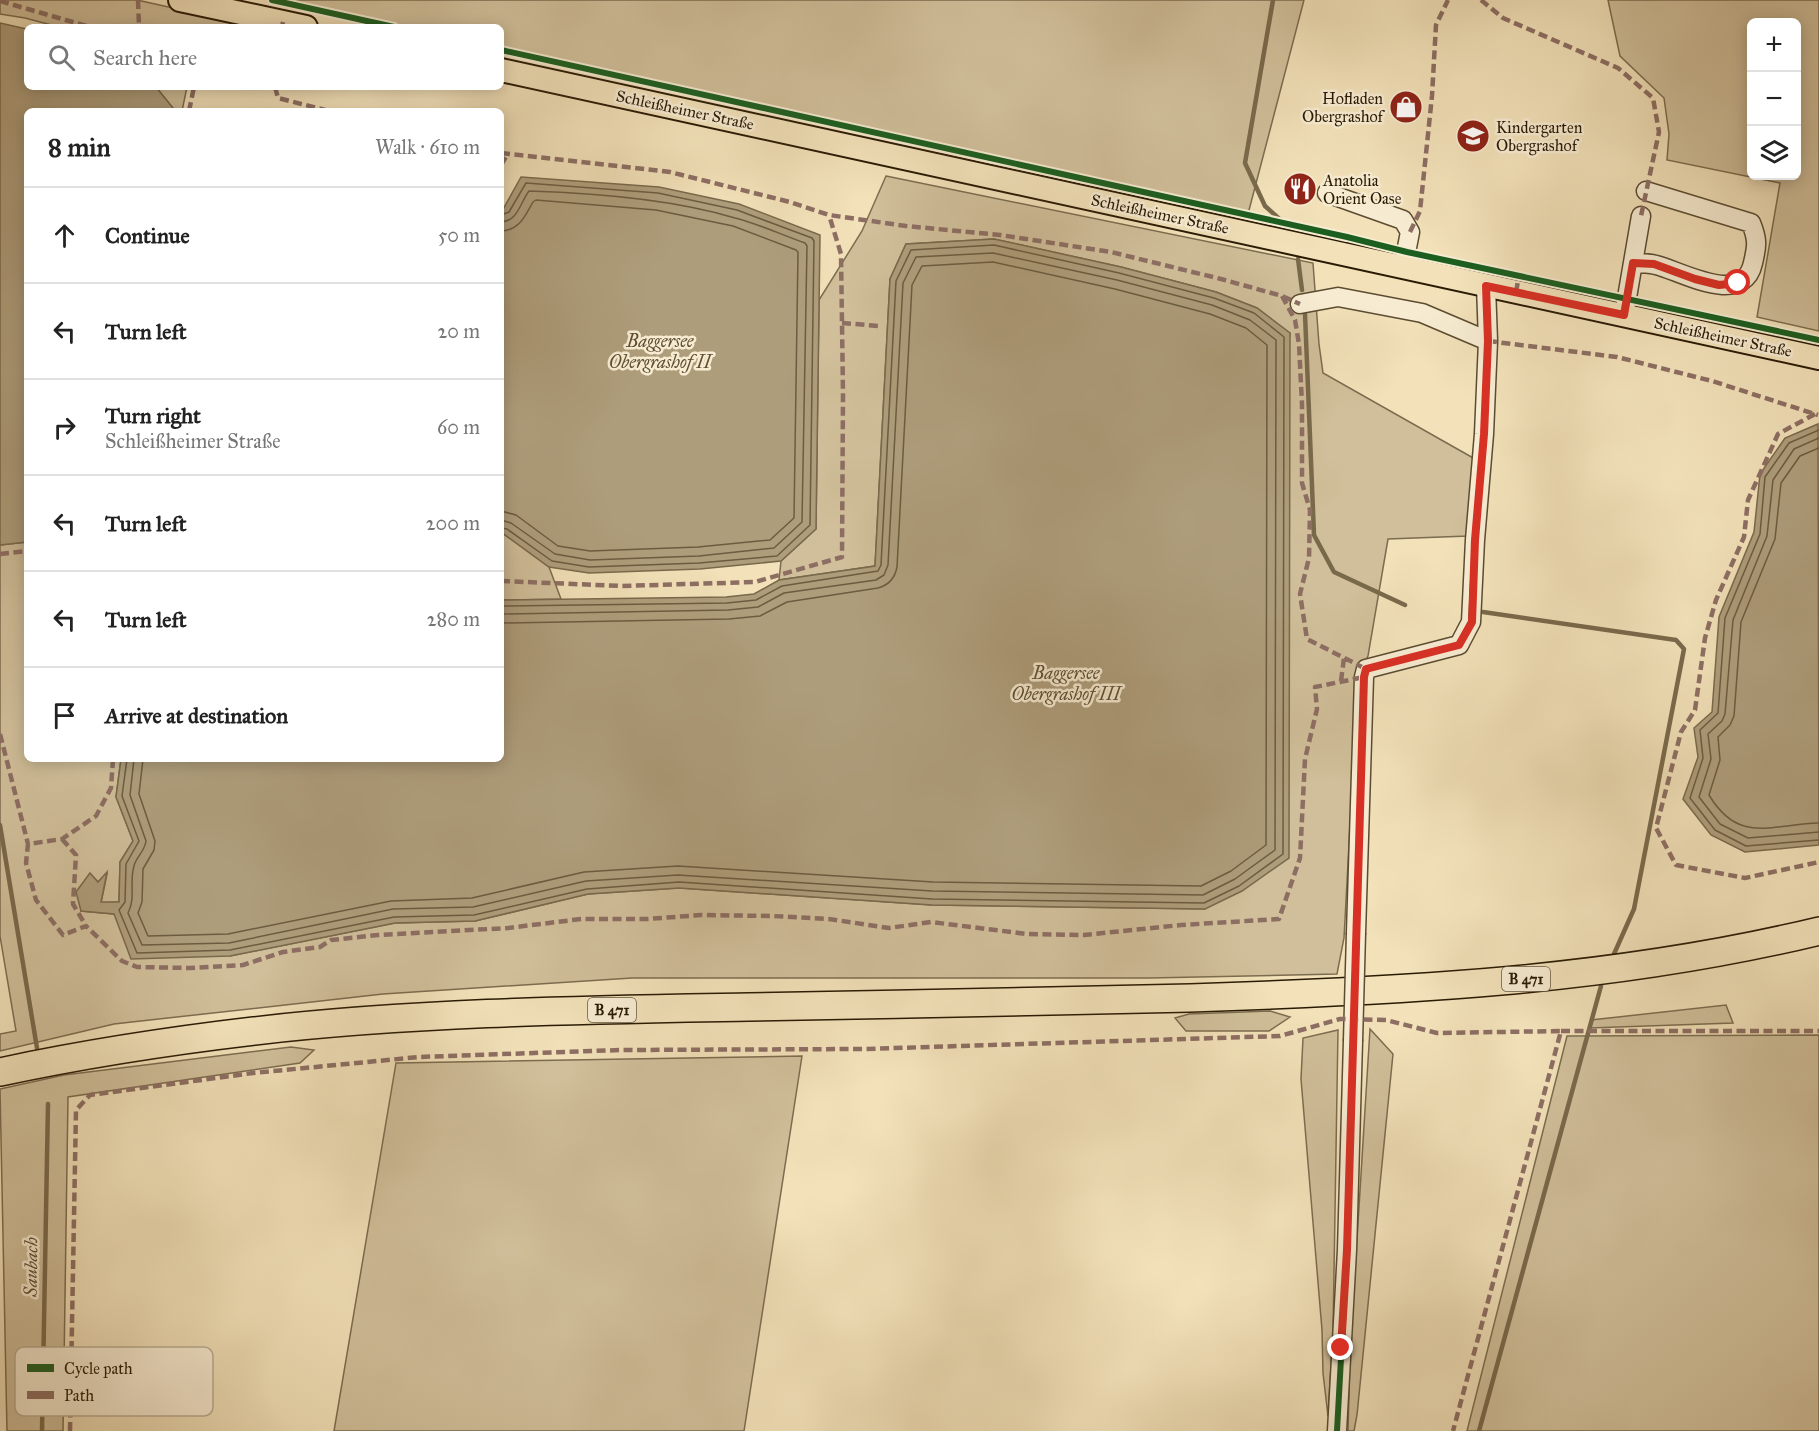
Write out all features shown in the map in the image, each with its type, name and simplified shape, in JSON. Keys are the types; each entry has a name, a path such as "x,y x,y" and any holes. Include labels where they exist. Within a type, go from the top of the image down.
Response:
{"highway":[{"name":"B 471","path":"0,1072 108,1051 256,1030 408,1018 633,1009 1165,999 1427,988 1649,965 1737,950 1819,931"}],"main road":[{"path":"180,0 292,24"},
{"name":"Schleißheimer Straße","path":"504,71 1819,358"}],"street":[{"path":"1633,263 1654,264 1719,285 1738,283 1747,278 1752,267 1757,239 1751,223 1646,191"},
{"path":"1328,193 1403,220 1410,232 1403,268"},
{"path":"1624,315 1641,216"},
{"path":"1338,1431 1347,1250 1364,677 1366,669 1459,645 1472,622 1488,341 1486,286"},
{"path":"1300,304 1338,297 1422,312 1488,341"}],"shaded area":[{"path":"0,0 137,0 238,24 48,24 0,14"},
{"path":"272,0 1304,0 1248,214 504,51 504,24 381,24"},
{"path":"1608,0 1819,0 1819,331 1757,317 1780,183 1765,180 1801,180 1801,18 1747,18 1747,176 1667,160 1669,134 1664,98 1620,56"},
{"path":"158,90 186,90 183,108 172,108"},
{"path":"886,176 1313,263 1323,373 1475,459 1468,536 1388,539 1368,656 1358,676 1344,938 1337,974 1149,978 632,978 383,994 114,1024 0,1051 0,1034 16,1031 0,936 0,545 24,542 24,762 121,762 116,797 133,841 120,862 119,902 101,903 107,874 98,882 90,874 81,911 114,914 230,956 395,923 475,921 588,894 679,888 932,905 1205,909 1290,333 1257,308 1216,292 1121,267 994,239 906,244 890,279 875,566 779,580 781,561 816,529 819,300 862,231"},
{"path":"504,534 549,567 561,599 504,600"},
{"path":"1726,1005 1733,1023 1589,1028 1591,1020"},
{"path":"1270,1011 1290,1017 1269,1031 1186,1031 1175,1018 1189,1014"},
{"path":"1370,1029 1393,1054 1357,1415 1354,1431 1348,1431 1350,1353"},
{"path":"1338,1030 1333,1333 1328,1416 1301,1079 1303,1038"},
{"path":"1819,1035 1819,1431 1467,1431 1567,1036"},
{"path":"291,1047 314,1050 300,1063 68,1097 64,1347 15,1347 15,1416 63,1416 63,1431 7,1431 0,1089 64,1075"},
{"path":"802,1056 744,1431 334,1431 396,1063"}],"water":[{"path":"0,23 24,28 24,90 158,90 173,108 24,108 24,542 0,545"},
{"name":"Baggersee Obergrashof II","path":"521,177 659,187 739,204 820,235 816,529 781,561 700,569 589,573 549,567 504,534 504,208"},
{"name":"Baggersee Obergrashof III","path":"994,239 1121,267 1216,292 1257,308 1290,333 1289,858 1242,891 1205,909 932,905 679,888 588,894 475,921 395,923 230,956 131,959 114,914 81,911 76,892 90,873 98,882 107,872 101,902 119,902 120,862 133,841 116,797 121,762 504,762 504,600 726,597 754,594 779,580 875,566 890,279 906,244"},
{"path":"1818,424 1819,845 1745,852 1711,835 1683,799 1698,757 1694,728 1712,712 1719,617 1754,532 1760,474 1785,438"}],"waterway":[{"path":"1273,0 1245,163 1265,206 1294,232"},
{"path":"1298,259 1302,290"},
{"path":"1305,314 1314,535 1334,572 1405,605"},
{"path":"1483,612 1676,640 1684,649 1634,909 1614,954"},
{"name":"Saubach","path":"0,825 37,1048"},
{"path":"1479,1431 1601,986"},
{"name":"Saubach","path":"44,1347 48,1104"},
{"name":"Saubach","path":"42,1416 42,1431"}],"marked path":[{"path":"138,0 139,24"},
{"path":"1410,232 1420,211 1432,96 1436,25 1448,0"},
{"path":"1481,0 1503,18 1618,68 1653,98 1659,132 1641,216"},
{"path":"0,1 80,24"},
{"path":"190,108 193,90"},
{"path":"276,90 278,98 317,108"},
{"path":"504,153 670,172 790,202 829,215 906,226 1000,235 1111,252 1221,279 1282,296 1300,304"},
{"path":"504,160 507,155"},
{"path":"504,581 622,586 755,582 842,557 841,254 829,215"},
{"path":"1516,292 1519,276"},
{"path":"1282,296 1295,320 1299,344 1302,483 1310,510 1309,558 1300,594 1307,639 1366,669"},
{"path":"842,323 879,326"},
{"path":"1488,341 1617,357 1712,381 1818,415"},
{"path":"1815,414 1778,434 1748,500 1744,537 1716,600 1705,638 1695,710 1681,732 1656,828 1676,865 1745,878 1819,862"},
{"path":"0,554 24,551"},
{"path":"1341,681 1344,658"},
{"path":"113,762 111,788 96,816 62,839 28,844 26,863 36,900 63,935 86,926 122,961 137,967 190,968 243,965 283,952 320,947 331,940 378,935 508,928 581,919 647,919 701,915 772,916 829,919 889,928 931,922 1027,934 1084,935 1181,925 1279,919 1300,858 1305,759 1317,709 1315,687 1364,677"},
{"path":"0,734 28,844"},
{"path":"62,839 76,855 73,904 86,926"},
{"path":"72,1347 76,1110 90,1095 253,1073 419,1057 621,1050 864,1049 1280,1036 1340,1019 1386,1020 1437,1033 1561,1031 1453,1431"},
{"path":"1561,1031 1819,1031"},
{"path":"70,1416 70,1431"}],"cycle path":[{"path":"272,0 380,24"},
{"path":"504,51 1407,252 1819,340"},
{"path":"1337,1431 1347,1250 1364,677 1366,669 1459,645 1471,622 1484,434 1488,341 1486,286"}],"place":[{"name":"Hofladen Obergrashof","path":"1406,107"},
{"name":"Kindergarten Obergrashof","path":"1473,136"},
{"name":"Anatolia Orient Oase","path":"1300,189"}],"route":[{"path":"1341,1348 1347,1250 1364,677 1366,669 1459,645 1472,622 1488,341 1486,286 1624,315 1633,263 1654,264 1719,285 1738,283"}]}
